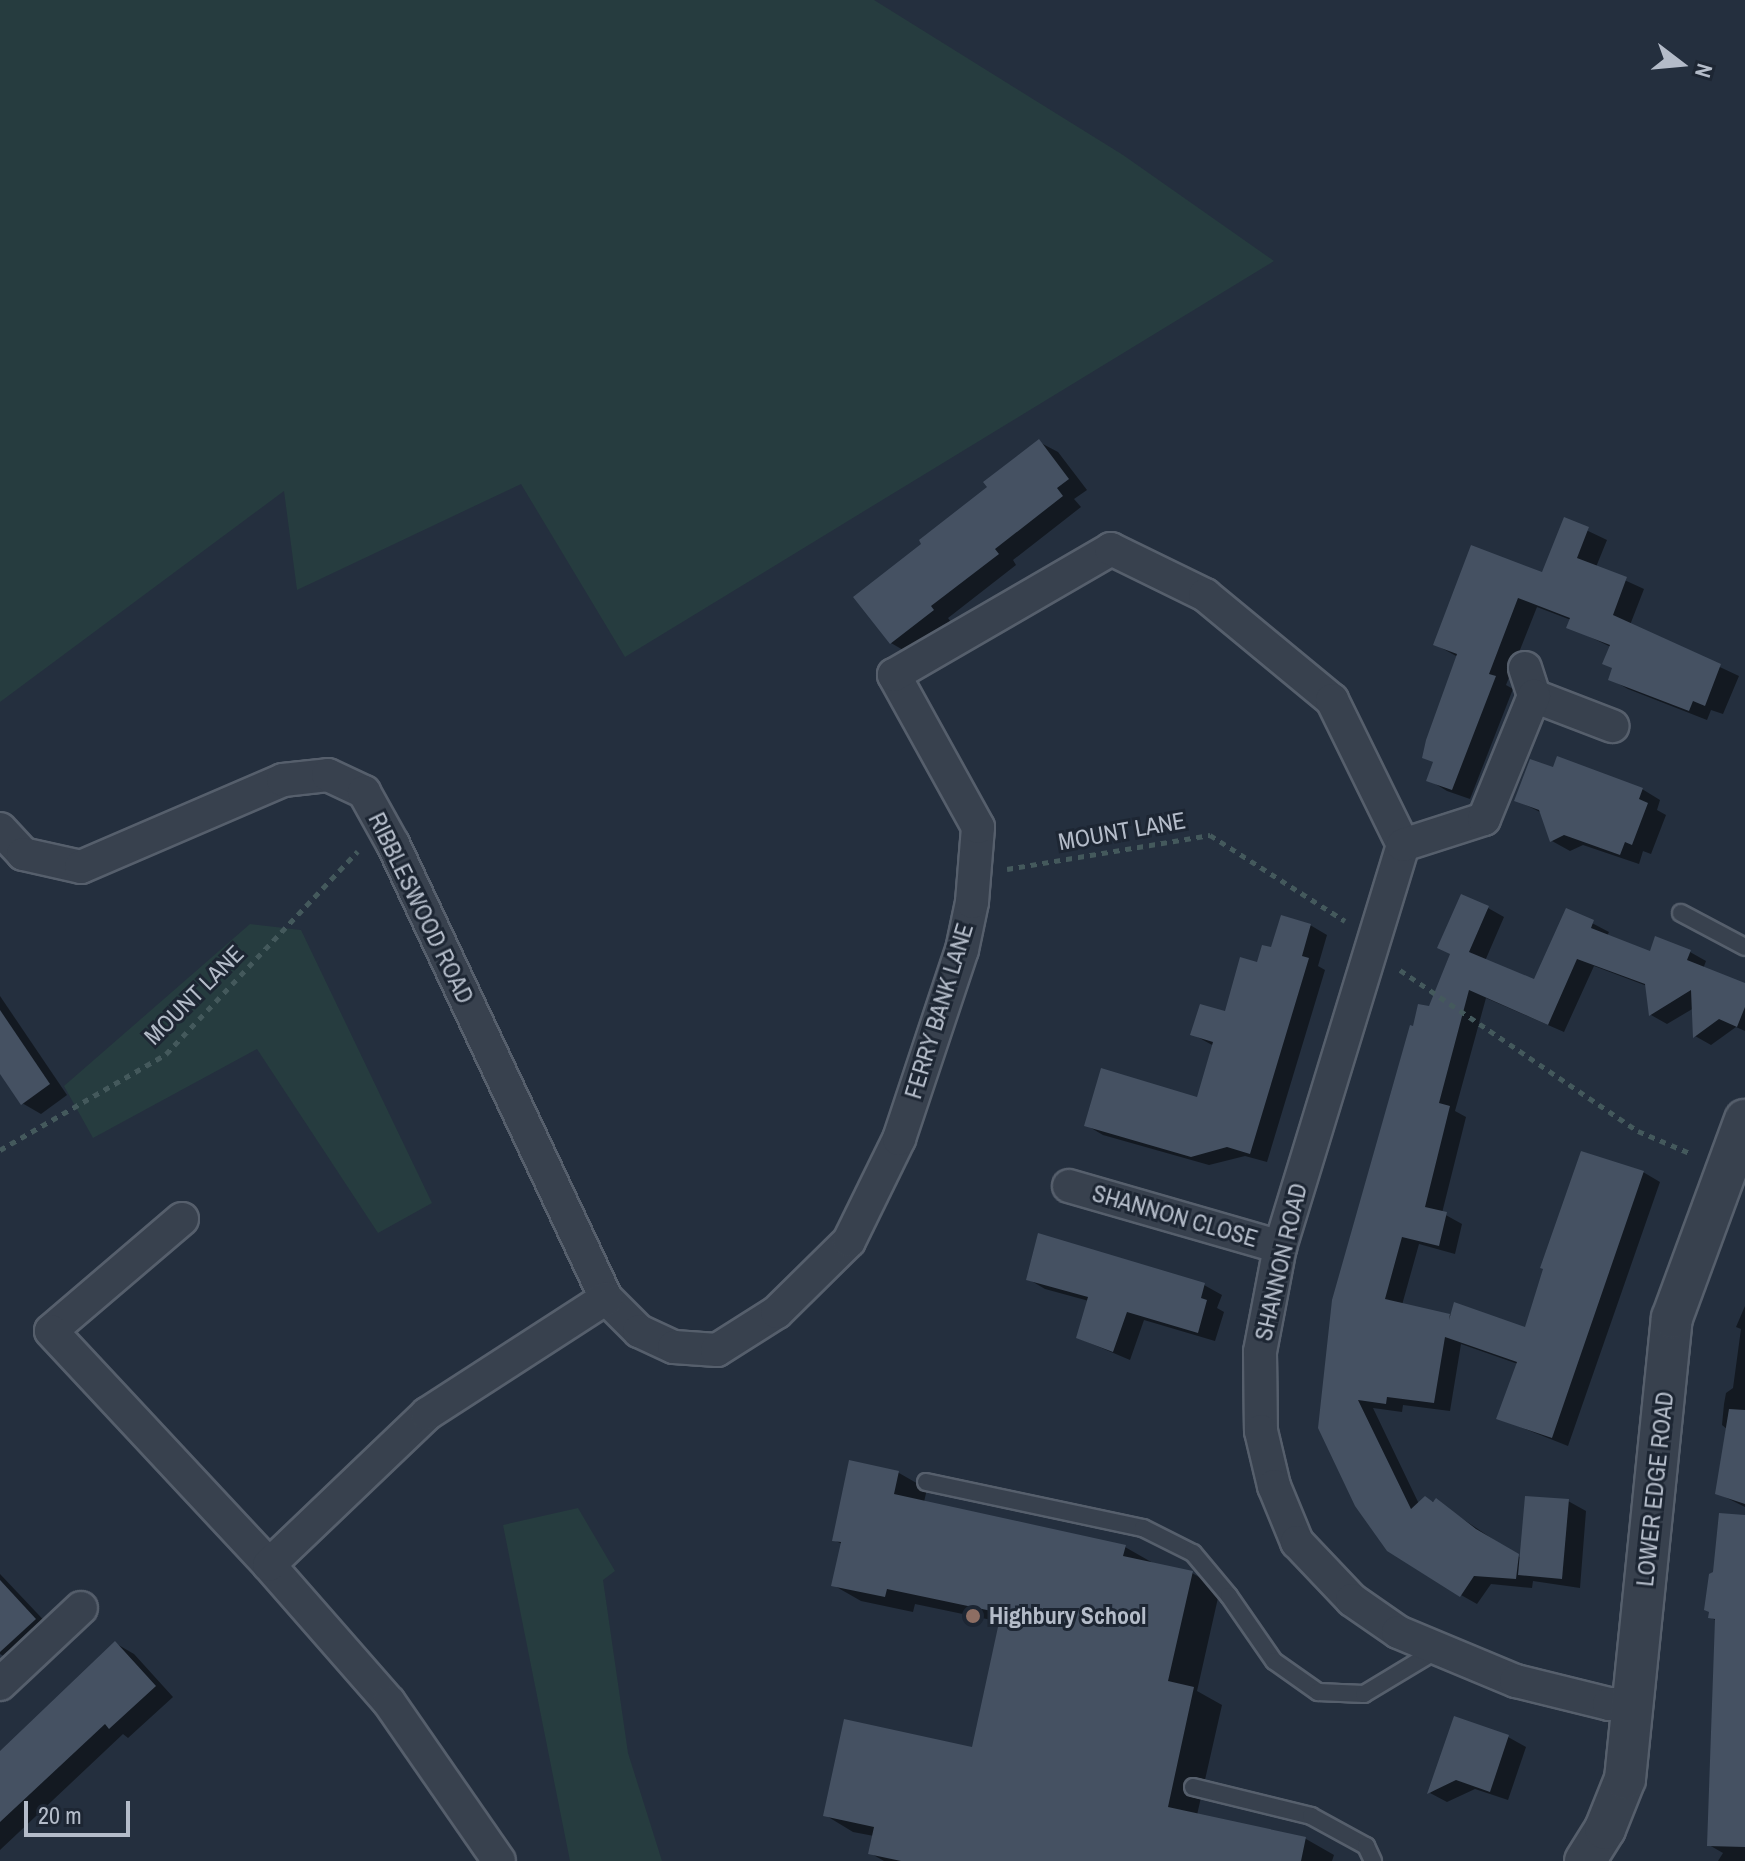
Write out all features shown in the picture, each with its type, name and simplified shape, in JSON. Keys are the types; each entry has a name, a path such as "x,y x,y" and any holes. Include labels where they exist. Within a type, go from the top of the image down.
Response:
{"street":[{"name":"FERRY BANK LANE","path":"606,1298 639,1331 674,1347 717,1350 777,1312 849,1241 904,1125 962,950 978,827 894,675 1111,549 1205,595 1332,700 1403,845"},
{"path":"1403,845 1484,819 1529,682 1612,726"},
{"name":"RIBBLESWOOD ROAD","path":"0,829 23,854 81,867 283,780 328,775 364,792 386,832 606,1298"},
{"name":"SHANNON ROAD","path":"1403,845 1360,931 1280,1247 1260,1352 1261,1431 1274,1486 1297,1542 1352,1600 1398,1632 1516,1681 1609,1704 1634,1704"},
{"name":"LOWER EDGE ROAD","path":"1585,1861 1605,1829 1625,1779 1672,1318 1745,1120"},
{"name":"SHANNON CLOSE","path":"1069,1186 1280,1247"},
{"path":"182,1219 51,1331 269,1565 389,1702 499,1861"},
{"path":"269,1565 427,1414 606,1298"},
{"path":"0,1684 81,1608"}],"lane":[{"path":"1681,913 1745,947"},
{"path":"926,1482 1143,1528 1193,1553 1229,1596 1274,1661 1318,1692 1364,1694 1437,1650"},
{"path":"1193,1787 1311,1816 1366,1846 1373,1861"}],"path":[{"name":"MOUNT LANE","path":"0,1150 166,1054 359,850 386,832"},
{"name":"MOUNT LANE","path":"974,870 995,871 1210,835 1360,931 1401,972 1638,1131 1725,1169"}],"green space":[{"path":"0,0 874,0 1123,155 1274,261 625,657 521,484 297,590 284,491 0,702"},
{"path":"250,924 301,930 432,1203 378,1233 257,1049 93,1138 64,1086"},
{"path":"578,1508 615,1571 603,1580 628,1753 662,1861 570,1861 503,1525"}],"building":[{"path":"1039,439 1069,479 1057,488 1063,496 995,549 999,554 931,606 934,610 890,644 853,597 921,544 919,540 987,487 983,482"},
{"path":"1564,517 1589,527 1577,558 1627,577 1613,615 1721,664 1705,706 1693,701 1689,711 1608,680 1612,668 1602,664 1610,645 1566,628 1570,618 1518,598 1489,674 1496,676 1452,790 1426,781 1433,762 1422,758 1426,740 1457,654 1433,645 1471,545 1542,572"},
{"path":"1557,756 1643,788 1639,799 1648,803 1632,845 1625,842 1620,855 1564,835 1550,842 1539,810 1514,801 1530,759 1553,767"},
{"path":"1461,894 1489,906 1469,952 1534,979 1566,908 1594,920 1591,928 1650,951 1655,936 1691,950 1687,960 1745,983 1745,1007 1737,1027 1719,1019 1693,1038 1691,990 1649,1016 1645,984 1577,959 1548,1025 1469,990 1439,1103 1450,1106 1425,1207 1447,1212 1439,1246 1402,1237 1385,1299 1450,1314 1449,1320 1454,1302 1525,1327 1543,1269 1540,1268 1581,1151 1644,1171 1552,1438 1496,1419 1517,1362 1445,1337 1434,1403 1387,1397 1386,1404 1358,1400 1411,1509 1425,1496 1433,1502 1436,1498 1476,1529 1519,1554 1516,1579 1474,1576 1460,1597 1387,1551 1355,1506 1318,1428 1332,1300 1410,1025 1413,1026 1418,1004 1429,1006 1450,954 1437,948"},
{"path":"1281,915 1311,924 1302,956 1309,958 1250,1154 1227,1147 1191,1157 1084,1126 1101,1068 1197,1097 1213,1042 1190,1035 1200,1004 1225,1011 1240,957 1257,962 1262,945 1271,947"},
{"path":"0,1010 50,1084 21,1105 0,1074"},
{"path":"1038,1233 1205,1283 1201,1298 1207,1300 1198,1333 1127,1312 1113,1352 1076,1338 1088,1297 1026,1280"},
{"path":"1729,1409 1745,1410 1745,1504 1715,1494"},
{"name":"Highbury School","path":"849,1460 899,1471 894,1494 1126,1545 1123,1556 1193,1571 1168,1681 1194,1687 1168,1807 1306,1837 1301,1861 901,1861 868,1854 874,1827 823,1816 844,1719 972,1747 1001,1613 887,1589 885,1597 831,1586 841,1542 832,1541"},
{"path":"1525,1496 1569,1499 1562,1579 1518,1575"},
{"path":"1719,1513 1745,1515 1745,1847 1707,1846 1715,1619 1708,1618 1709,1612 1704,1610 1709,1574 1713,1572"},
{"path":"0,1580 36,1619 0,1652"},
{"path":"115,1641 156,1686 109,1729 105,1724 0,1822 0,1751"},
{"path":"1454,1716 1509,1735 1490,1792 1456,1780 1427,1794"}],"place":[{"name":"Highbury School","path":"973,1616"}]}
